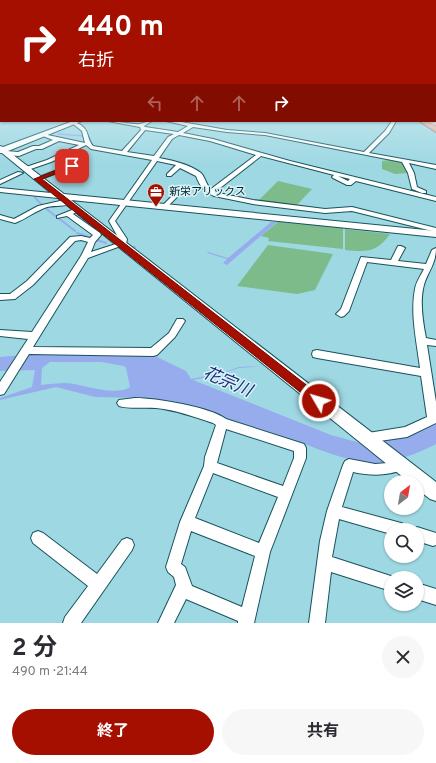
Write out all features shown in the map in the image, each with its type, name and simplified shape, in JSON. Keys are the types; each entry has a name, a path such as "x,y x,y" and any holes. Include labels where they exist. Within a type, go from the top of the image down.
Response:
{"highway":[{"path":"425,122 435,126"}],"street":[{"path":"2,151 76,122 82,126 87,135 86,144"},
{"path":"115,122 178,133 260,154 329,173 349,184 355,178 436,198"},
{"path":"124,152 142,127 149,122"},
{"path":"174,122 227,131 265,134 436,167"},
{"path":"365,154 387,132 393,122"},
{"path":"122,244 123,238 112,221 170,138 193,125"},
{"path":"45,135 51,138 86,144 91,147 172,161 199,175 202,183 210,193 272,205 325,212 352,209 392,215 436,230"},
{"path":"2,151 19,154 35,147 40,148 57,140"},
{"path":"51,143 59,145 65,142"},
{"path":"0,182 86,144"},
{"path":"0,391 97,235 59,196 37,179 23,171 2,151"},
{"path":"210,193 260,154"},
{"path":"61,155 84,160"},
{"path":"406,162 411,173 414,188 436,198"},
{"path":"169,175 180,165"},
{"path":"37,179 72,166"},
{"path":"50,168 56,172"},
{"path":"326,180 329,173"},
{"path":"0,190 436,234"},
{"path":"165,206 175,196"},
{"path":"58,217 72,208 77,202 85,198"},
{"path":"0,218 15,221 40,206 54,203 72,208 122,244 436,493"},
{"path":"0,305 4,297 12,297 30,283 73,239 81,238 92,241"},
{"path":"85,256 122,244"},
{"path":"393,262 401,248"},
{"path":"368,439 407,432 433,419 418,301 419,288 431,267 436,250"},
{"path":"341,314 345,311 364,259 431,267"},
{"path":"26,351 153,352 172,334 180,321"},
{"path":"0,333 34,336"},
{"path":"422,340 436,343"},
{"path":"317,354 426,373"},
{"path":"124,403 158,403 217,419 222,423 300,448 300,458 263,552 247,620 182,590"},
{"path":"166,623 184,586 180,572 173,567 187,522 210,466 211,457 222,423"},
{"path":"316,623 327,541 334,511 349,464 368,469 391,469 399,464"},
{"path":"210,466 286,493"},
{"path":"334,511 384,525"},
{"path":"187,522 263,552"},
{"path":"424,536 433,539"},
{"path":"38,538 99,585"},
{"path":"71,623 127,545"},
{"path":"324,562 384,581"},
{"path":"424,593 436,597"}],"green space":[{"path":"388,160 403,162 408,171 407,173 395,174 382,169 382,161"},
{"path":"278,181 312,189 297,205 258,201"},
{"path":"279,221 343,228 343,249 268,241 269,238 261,236"},
{"path":"345,229 390,234 380,245 370,250 345,250"},
{"path":"268,245 333,254 315,290 297,294 237,286"}],"water":[{"path":"271,222 277,222 227,265 223,263 227,259 207,253 208,252 228,258"},
{"path":"35,354 111,354 155,356 186,371 191,379 222,373 239,367 264,366 239,368 221,374 193,380 331,435 364,444 383,442 407,434 436,419 436,444 416,453 388,462 362,462 339,456 298,441 172,402 150,398 95,397 56,387 0,400 0,398 32,387 35,370 0,371 0,357","holes":["50,362 101,362 124,366 126,368 130,387 124,390 116,391 66,383 41,385 42,368"]}],"waterway":[{"path":"58,134 85,136"},
{"path":"34,196 48,210 75,231"},
{"path":"77,233 92,238"},
{"path":"97,240 106,243"}],"place":[{"name":"新栄アリックス","path":"156,207"}],"route":[{"path":"72,166 37,179 122,244 319,401"}],"water label":[{"name":"花宗川","path":"227,383"}]}
